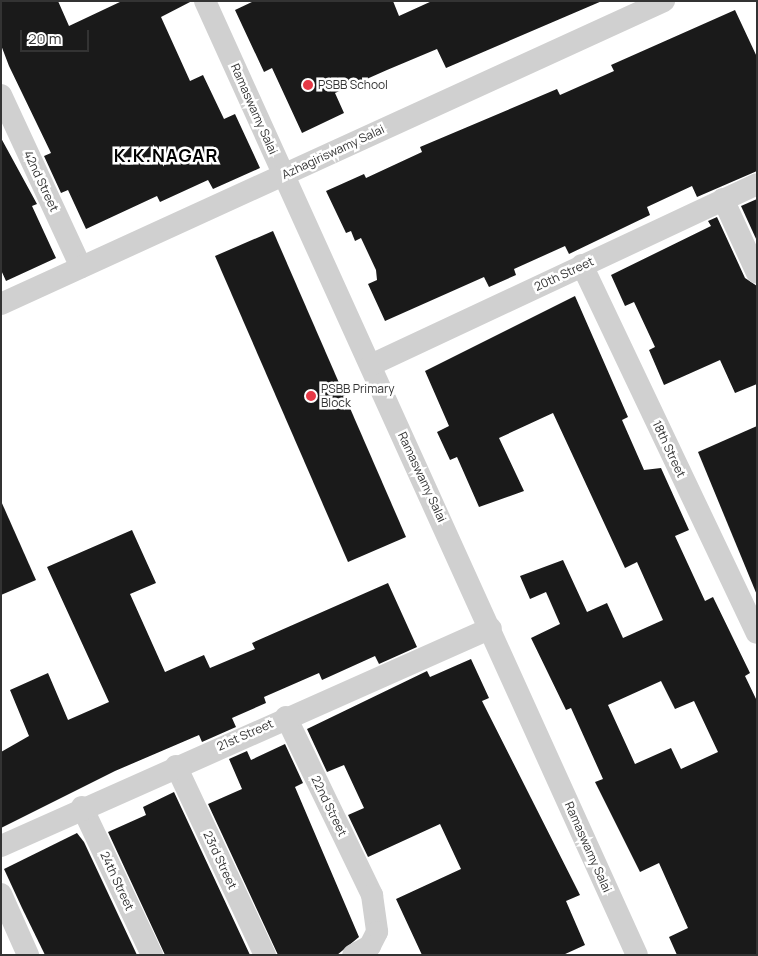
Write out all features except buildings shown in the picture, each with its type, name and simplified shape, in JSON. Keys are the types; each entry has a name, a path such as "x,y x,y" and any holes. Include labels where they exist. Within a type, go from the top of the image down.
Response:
{"street":[{"name":"Ramaswamy Salai","path":"205,1 491,628 637,955"},
{"name":"Azhagiriswamy Salai","path":"1,304 664,1"},
{"name":"42nd Street","path":"1,95 81,267"},
{"name":"20th Street","path":"371,365 757,184"},
{"path":"723,199 757,273"},
{"name":"18th Street","path":"582,265 757,633"},
{"name":"21st Street","path":"1,846 82,807 491,628"},
{"name":"22nd Street","path":"286,717 372,895 377,932 370,946 353,955"},
{"name":"23rd Street","path":"176,766 265,955"},
{"name":"24th Street","path":"82,807 152,955"},
{"path":"1,894 28,955"}],"place":[{"name":"PSBB School","path":"308,85"},
{"name":"PSBB Primary Block","path":"311,396"}],"district":[{"name":"K.K.NAGAR","path":"166,155"}]}
